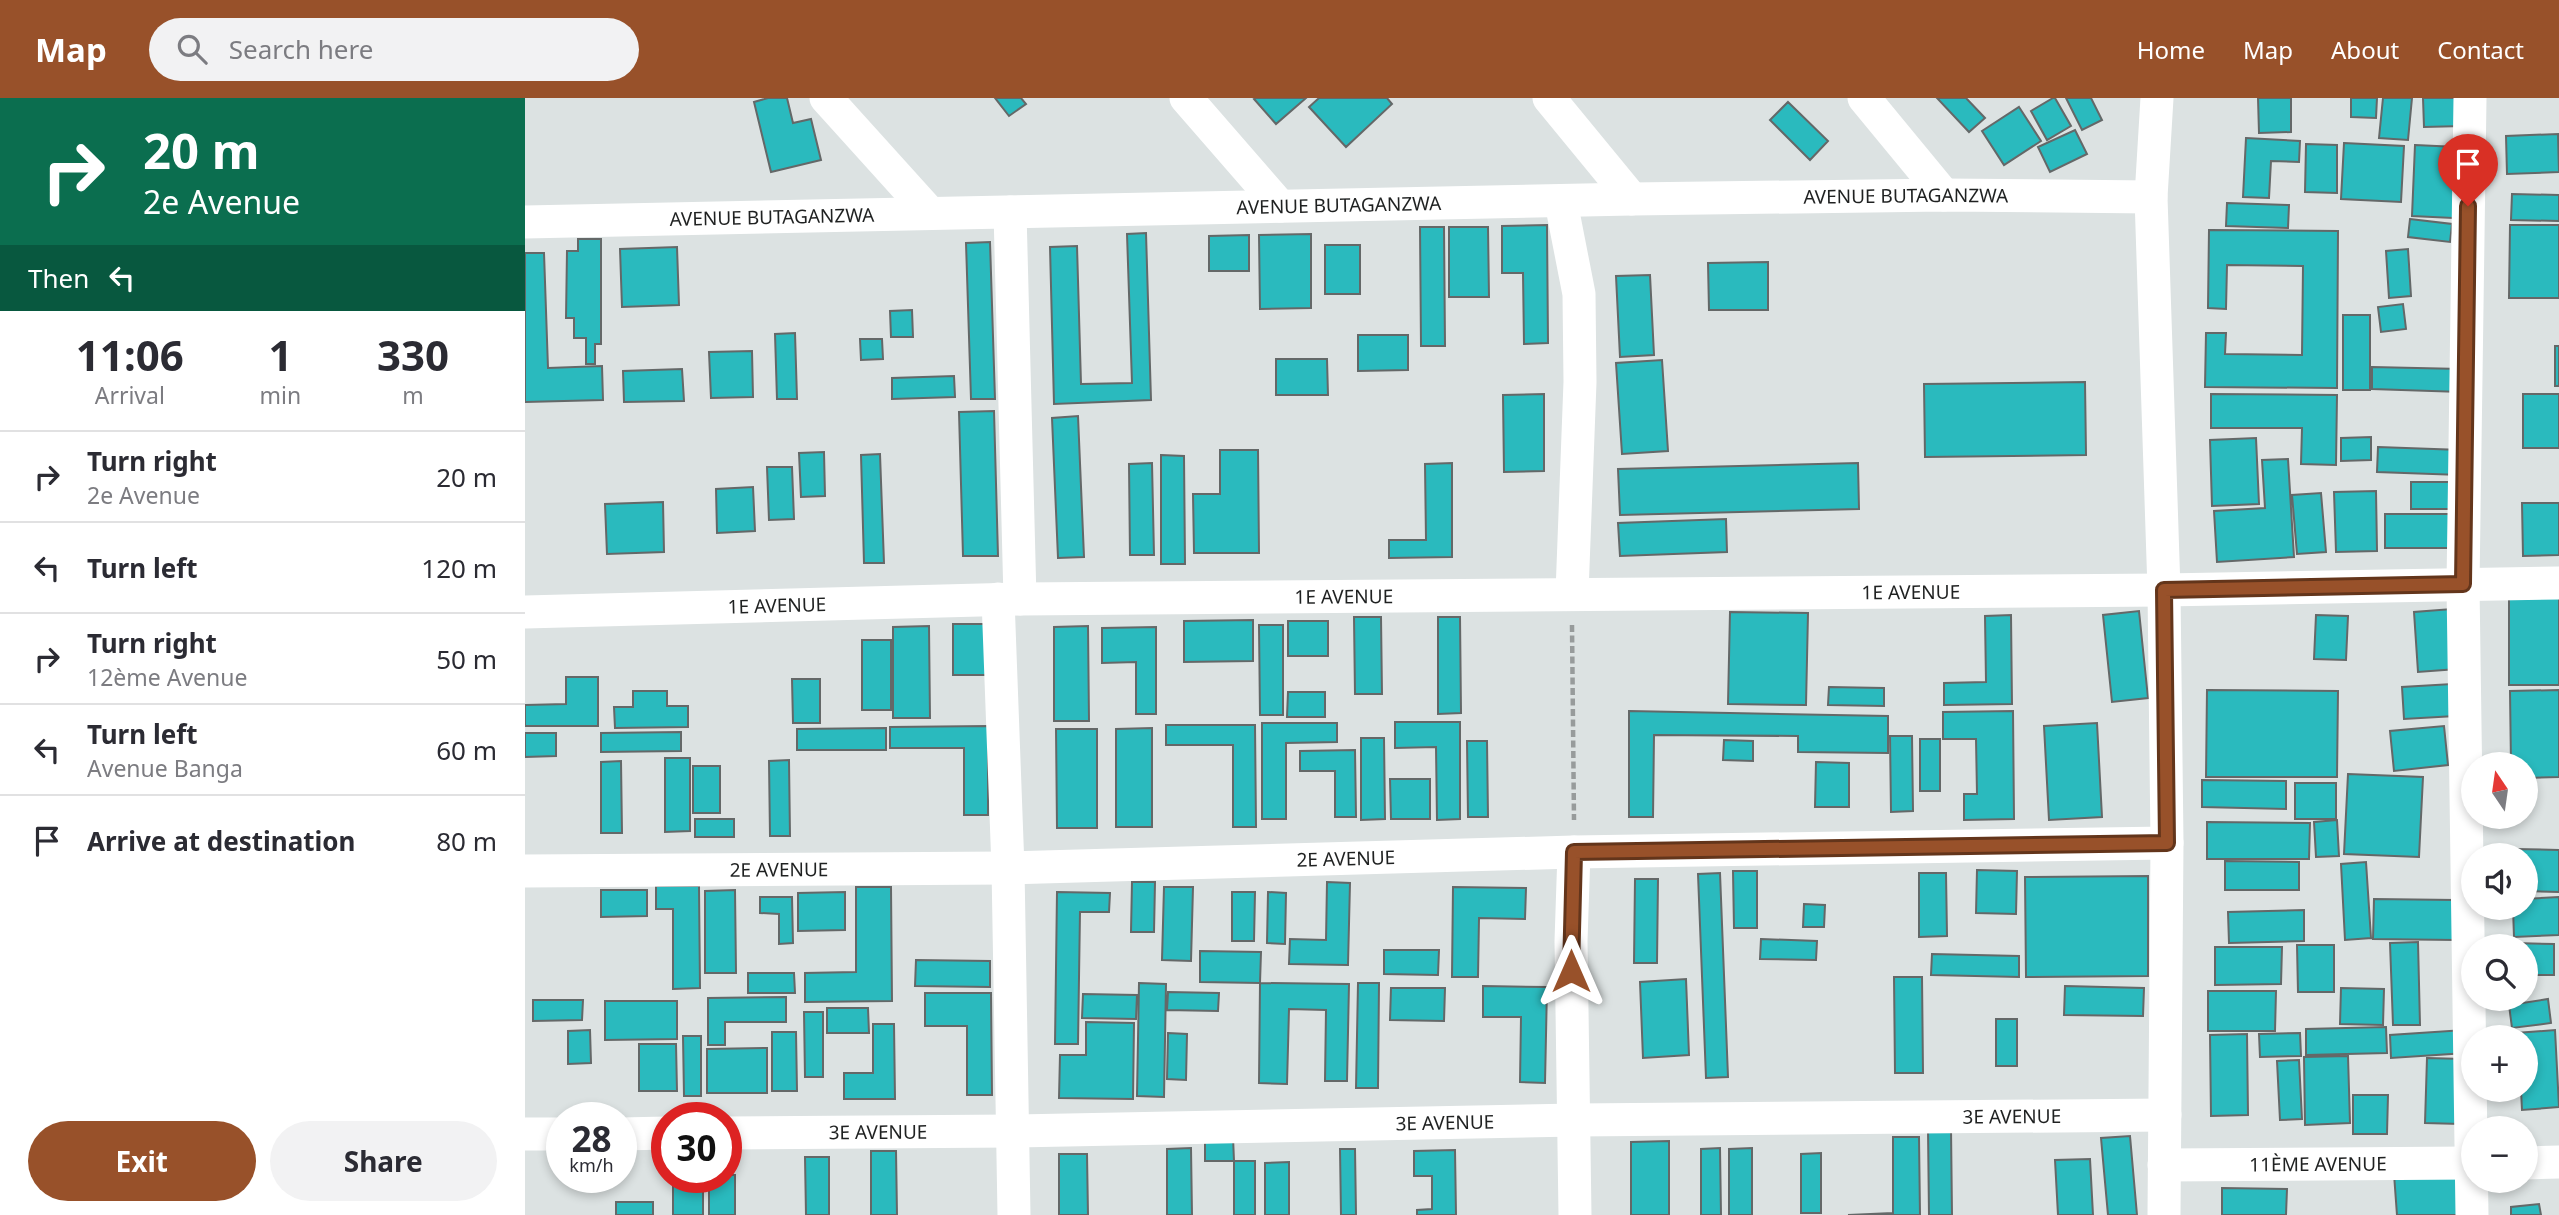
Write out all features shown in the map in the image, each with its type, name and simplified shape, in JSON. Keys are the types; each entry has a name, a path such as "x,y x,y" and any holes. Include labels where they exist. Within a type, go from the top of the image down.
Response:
{"street":[{"path":"826,98 929,212"},
{"path":"1186,98 1280,206"},
{"path":"1549,98 1632,199"},
{"path":"1864,98 1944,195"},
{"path":"2157,98 2151,197 2164,590 2167,843 2164,1215"},
{"path":"2470,98 2463,584 2471,1116"},
{"name":"AVENUE BUTAGANZWA","path":"525,222 1632,199 1944,195 2151,197"},
{"path":"1561,202 1579,294 1580,382 1571,593"},
{"path":"1010,212 1008,868 1014,1215"},
{"name":"1E AVENUE","path":"525,612 1009,599 2164,590 2559,583"},
{"name":"2E AVENUE","path":"525,871 1008,868 1574,852 2167,843"},
{"path":"1574,852 1571,942 1575,1215"},
{"name":"3E AVENUE","path":"742,1133 1013,1131 1575,1120 2165,1115"},
{"path":"525,1134 546,1134"},
{"path":"2538,1163 2559,1162"},
{"name":"11ÈME AVENUE","path":"2164,1165 2461,1163"},
{"path":"2472,1193 2472,1215"}],"path":[{"path":"1571,593 1574,852"}],"building":[{"path":"768,98 787,98 793,123 811,119 821,160 771,172 754,102"},
{"path":"995,98 1021,98 1026,104 1009,116"},
{"path":"1306,98 1276,124 1254,99"},
{"path":"1319,98 1387,98 1392,104 1346,147 1309,107"},
{"path":"1937,98 1966,98 1985,118 1969,132"},
{"path":"2053,98 2071,126 2047,140 2031,111"},
{"path":"2066,98 2091,98 2102,120 2082,130"},
{"path":"2258,98 2291,98 2291,132 2259,133"},
{"path":"2351,98 2377,98 2376,118 2351,117"},
{"path":"2383,98 2412,98 2408,140 2379,138"},
{"path":"2423,98 2463,98 2463,126 2424,127"},
{"path":"1788,102 1828,141 1810,160 1770,120"},
{"path":"2019,107 2041,141 2004,165 1982,131"},
{"path":"2075,130 2087,154 2050,172 2038,147"},
{"path":"2558,134 2559,172 2507,174 2506,136"},
{"path":"2246,138 2300,141 2299,162 2271,161 2269,198 2243,197"},
{"path":"2344,143 2404,146 2401,202 2341,199"},
{"path":"2306,144 2337,145 2337,193 2305,192"},
{"path":"2415,145 2457,147 2453,218 2412,216"},
{"path":"2512,194 2559,195 2559,221 2511,220"},
{"path":"2227,203 2289,205 2288,228 2226,226"},
{"path":"2410,219 2452,224 2450,242 2408,237"},
{"path":"1547,225 1548,343 1524,344 1523,273 1502,273 1502,226"},
{"path":"2510,225 2559,225 2559,298 2509,298"},
{"path":"1420,227 1444,227 1445,346 1421,346"},
{"path":"1449,227 1488,227 1489,297 1449,297"},
{"path":"2209,230 2338,231 2337,388 2205,387 2206,333 2226,333 2225,354 2302,355 2303,266 2227,265 2226,309 2208,308"},
{"path":"1146,233 1151,400 1054,404 1050,247 1077,246 1081,384 1132,383 1127,234"},
{"path":"1311,234 1311,308 1260,309 1259,235"},
{"path":"1249,235 1249,271 1209,271 1209,236"},
{"path":"578,239 601,239 601,344 595,344 595,364 586,364 586,338 574,338 574,318 566,318 567,251 578,251"},
{"path":"990,242 995,399 971,399 966,243"},
{"path":"1325,245 1360,245 1360,294 1325,294"},
{"path":"677,247 679,305 622,307 620,249"},
{"path":"2408,249 2411,296 2389,298 2386,251"},
{"path":"525,253 544,253 548,368 602,366 603,400 525,402"},
{"path":"1768,262 1768,310 1709,310 1708,263"},
{"path":"1650,275 1654,355 1620,357 1616,276"},
{"path":"2403,304 2406,329 2381,332 2378,307"},
{"path":"912,310 913,337 891,337 890,311"},
{"path":"2343,315 2370,315 2370,390 2343,390"},
{"path":"795,333 797,399 777,399 775,334"},
{"path":"1358,335 1408,335 1408,370 1358,371"},
{"path":"860,339 882,339 883,359 861,360"},
{"path":"2555,346 2559,346 2559,386 2555,386"},
{"path":"752,351 753,397 711,398 709,352"},
{"path":"1276,359 1327,359 1328,395 1276,395"},
{"path":"1662,360 1668,451 1622,454 1616,363"},
{"path":"2372,367 2461,369 2461,392 2372,389"},
{"path":"682,369 684,401 624,402 623,371"},
{"path":"954,376 955,397 892,399 892,378"},
{"path":"2085,382 2086,455 1925,457 1924,384"},
{"path":"1544,394 1544,471 1504,472 1503,395"},
{"path":"2211,394 2337,395 2336,465 2301,464 2302,428 2211,428"},
{"path":"2523,394 2559,394 2559,448 2523,448"},
{"path":"994,411 998,556 963,556 959,412"},
{"path":"1078,416 1084,557 1058,558 1052,418"},
{"path":"2371,437 2371,460 2341,461 2341,438"},
{"path":"2256,438 2259,504 2212,506 2210,440"},
{"path":"2378,447 2461,450 2460,475 2377,472"},
{"path":"1220,450 1258,450 1259,553 1194,553 1193,494 1220,494"},
{"path":"824,452 825,496 801,497 799,453"},
{"path":"880,454 884,563 864,563 861,455"},
{"path":"1161,455 1184,456 1185,564 1161,564"},
{"path":"2288,459 2294,557 2217,562 2214,511 2265,508 2262,460"},
{"path":"1152,463 1154,555 1130,555 1129,464"},
{"path":"1452,463 1452,557 1389,558 1389,540 1426,540 1425,464"},
{"path":"1858,463 1859,509 1620,515 1618,469"},
{"path":"767,467 792,467 794,519 769,520"},
{"path":"2411,482 2455,482 2455,509 2411,509"},
{"path":"753,487 755,531 717,533 716,489"},
{"path":"2376,491 2377,551 2336,552 2334,492"},
{"path":"2321,493 2326,552 2297,554 2292,495"},
{"path":"663,502 664,552 607,554 605,504"},
{"path":"2522,503 2559,503 2559,555 2523,556"},
{"path":"2385,514 2458,514 2457,548 2385,548"},
{"path":"1726,519 1727,552 1620,556 1618,523"},
{"path":"2509,597 2559,597 2559,685 2509,685"},
{"path":"2452,609 2457,669 2418,672 2414,612"},
{"path":"2139,611 2148,698 2112,702 2103,615"},
{"path":"1730,612 1808,613 1806,705 1728,704"},
{"path":"2011,615 2012,704 1944,705 1944,683 1986,682 1985,616"},
{"path":"2316,615 2348,616 2346,660 2314,659"},
{"path":"1354,617 1381,617 1382,694 1355,694"},
{"path":"1438,617 1460,617 1461,713 1438,714"},
{"path":"1253,620 1253,661 1184,662 1184,621"},
{"path":"1288,621 1328,621 1328,656 1288,656"},
{"path":"953,624 990,624 990,675 953,675"},
{"path":"1259,625 1283,625 1283,715 1260,715"},
{"path":"929,626 930,718 893,718 893,627"},
{"path":"1088,626 1089,721 1054,721 1054,627"},
{"path":"1156,627 1156,714 1136,714 1136,662 1102,663 1102,628"},
{"path":"862,640 891,640 891,710 862,710"},
{"path":"566,677 598,677 598,726 525,726 525,705 566,704"},
{"path":"792,679 820,679 820,723 793,723"},
{"path":"2452,684 2455,716 2404,719 2402,687"},
{"path":"1829,687 1884,688 1884,706 1828,705"},
{"path":"2207,690 2338,691 2337,777 2206,777"},
{"path":"2559,690 2559,777 2538,778 2538,752 2511,752 2510,691"},
{"path":"633,691 667,691 667,706 688,706 688,727 615,728 614,707 633,707"},
{"path":"1288,692 1325,692 1325,717 1287,717"},
{"path":"1629,711 1888,716 1888,753 1798,752 1798,736 1654,735 1653,817 1629,817"},
{"path":"2013,711 2014,819 1964,820 1964,794 1977,794 1976,739 1943,739 1943,712"},
{"path":"1395,722 1460,722 1460,819 1437,820 1436,747 1395,748"},
{"path":"1262,723 1337,723 1337,742 1286,743 1286,819 1262,819"},
{"path":"2097,723 2102,817 2049,820 2044,726"},
{"path":"1166,725 1255,725 1256,827 1233,827 1233,745 1166,745"},
{"path":"988,726 988,815 964,815 964,748 890,748 890,727"},
{"path":"2444,726 2448,765 2394,771 2390,731"},
{"path":"886,728 886,750 797,750 797,729"},
{"path":"1152,728 1152,827 1116,827 1116,729"},
{"path":"1056,729 1097,729 1097,828 1057,828"},
{"path":"681,732 681,751 601,752 601,733"},
{"path":"525,733 556,733 556,756 525,757"},
{"path":"1890,736 1912,736 1913,811 1891,812"},
{"path":"1361,738 1384,738 1385,819 1361,820"},
{"path":"1920,739 1940,739 1940,791 1920,791"},
{"path":"1724,740 1753,741 1753,761 1723,760"},
{"path":"1467,741 1487,741 1488,817 1468,817"},
{"path":"1355,750 1356,817 1335,817 1335,771 1300,771 1300,751"},
{"path":"665,758 690,758 690,831 665,832"},
{"path":"789,760 790,836 770,836 769,761"},
{"path":"621,761 622,833 601,833 601,762"},
{"path":"1816,762 1849,763 1849,807 1815,807"},
{"path":"693,766 720,766 720,813 693,813"},
{"path":"2348,774 2423,777 2419,857 2344,854"},
{"path":"1390,779 1430,779 1430,819 1391,819"},
{"path":"2202,780 2286,781 2286,809 2202,807"},
{"path":"2295,783 2336,783 2336,819 2295,819"},
{"path":"695,819 734,819 734,837 695,837"},
{"path":"2337,820 2339,856 2316,857 2314,822"},
{"path":"2207,822 2310,823 2309,859 2207,859"},
{"path":"2538,850 2559,850 2559,892 2538,891"},
{"path":"2225,861 2299,862 2299,890 2225,890"},
{"path":"2366,862 2371,938 2345,940 2341,864"},
{"path":"1977,870 2017,871 2016,914 1976,913"},
{"path":"1733,871 1757,871 1757,928 1734,928"},
{"path":"1720,873 1728,1077 1706,1078 1698,874"},
{"path":"1919,873 1946,873 1947,936 1919,937"},
{"path":"2148,876 2148,976 2026,977 2025,877"},
{"path":"1635,879 1658,879 1657,963 1634,963"},
{"path":"1132,882 1155,882 1154,932 1131,932"},
{"path":"1327,882 1350,883 1348,965 1289,964 1290,939 1326,940"},
{"path":"656,886 699,886 700,988 673,989 673,909 656,909"},
{"path":"856,887 891,887 892,1001 805,1002 805,973 856,972"},
{"path":"1164,887 1193,887 1191,961 1162,960"},
{"path":"1453,887 1526,888 1525,919 1479,918 1478,977 1452,977"},
{"path":"601,890 647,890 647,916 601,917"},
{"path":"735,890 736,973 705,973 705,891"},
{"path":"845,892 845,930 798,931 798,893"},
{"path":"1057,892 1110,893 1109,912 1080,912 1078,1044 1055,1044"},
{"path":"1232,892 1255,892 1254,941 1232,941"},
{"path":"1268,892 1286,893 1285,944 1267,943"},
{"path":"760,897 792,897 793,943 779,944 779,914 760,913"},
{"path":"2559,897 2559,935 2514,934 2513,920 2538,920 2538,898"},
{"path":"2374,899 2455,900 2455,940 2373,939"},
{"path":"1804,904 1825,905 1824,927 1803,927"},
{"path":"2304,910 2304,941 2229,943 2228,912"},
{"path":"1761,939 1817,941 1816,960 1760,959"},
{"path":"2418,942 2420,1025 2393,1025 2390,943"},
{"path":"2538,944 2554,944 2554,975 2538,975"},
{"path":"2297,945 2334,945 2334,992 2298,992"},
{"path":"2215,947 2282,947 2281,984 2215,985"},
{"path":"1384,950 1439,950 1438,975 1384,974"},
{"path":"1200,951 1261,952 1260,983 1200,982"},
{"path":"1932,954 2019,956 2019,977 1931,975"},
{"path":"916,960 990,961 990,987 915,986"},
{"path":"748,973 794,973 795,993 748,993"},
{"path":"1894,977 1922,977 1923,1073 1895,1073"},
{"path":"1686,979 1689,1055 1643,1058 1640,982"},
{"path":"1139,983 1166,984 1164,1097 1137,1096"},
{"path":"1260,983 1349,984 1347,1081 1325,1081 1326,1010 1289,1009 1287,1084 1259,1083"},
{"path":"1358,983 1379,983 1378,1088 1356,1088"},
{"path":"1483,986 1547,987 1545,1083 1520,1082 1521,1017 1483,1017"},
{"path":"2065,986 2144,988 2143,1016 2064,1015"},
{"path":"1391,988 1445,988 1444,1021 1390,1020"},
{"path":"2341,988 2384,989 2383,1025 2340,1024"},
{"path":"2208,991 2276,991 2275,1031 2208,1031"},
{"path":"1168,992 1219,993 1218,1011 1167,1010"},
{"path":"925,993 991,993 992,1095 967,1095 967,1026 925,1026"},
{"path":"1083,994 1137,995 1136,1019 1082,1018"},
{"path":"786,997 786,1022 725,1022 725,1045 708,1045 708,998"},
{"path":"2548,999 2551,1023 2512,1025 2510,1011 2538,1011 2538,1001"},
{"path":"533,1000 583,1000 582,1020 533,1021"},
{"path":"605,1001 677,1001 677,1039 605,1040"},
{"path":"827,1008 868,1008 869,1033 827,1033"},
{"path":"804,1012 823,1012 823,1077 805,1077"},
{"path":"1996,1019 2017,1019 2017,1066 1996,1066"},
{"path":"1086,1022 1134,1023 1133,1099 1059,1098 1060,1055 1086,1055"},
{"path":"873,1024 894,1024 895,1099 844,1099 844,1073 873,1073"},
{"path":"2386,1027 2387,1053 2306,1055 2306,1029"},
{"path":"590,1030 591,1063 568,1064 568,1031"},
{"path":"2461,1030 2461,1053 2391,1058 2390,1035"},
{"path":"2555,1030 2559,1107 2522,1110 2522,1102 2538,1102 2538,1031"},
{"path":"772,1032 796,1032 797,1091 772,1091"},
{"path":"1168,1033 1187,1034 1186,1080 1167,1079"},
{"path":"2300,1033 2301,1056 2260,1057 2259,1034"},
{"path":"2247,1034 2248,1115 2211,1116 2210,1035"},
{"path":"683,1036 701,1036 701,1096 684,1096"},
{"path":"639,1044 676,1044 677,1091 639,1091"},
{"path":"767,1048 767,1093 707,1093 707,1049"},
{"path":"2348,1056 2350,1123 2305,1125 2304,1057"},
{"path":"2427,1058 2461,1059 2461,1124 2425,1123"},
{"path":"2299,1060 2302,1119 2280,1120 2277,1061"},
{"path":"2353,1095 2388,1095 2387,1134 2353,1134"},
{"path":"1951,1128 1952,1215 1929,1215 1928,1129"},
{"path":"2130,1136 2137,1215 2108,1215 2101,1138"},
{"path":"1205,1137 1233,1137 1234,1161 1205,1161"},
{"path":"1893,1137 1919,1137 1920,1215 1848,1215 1893,1213"},
{"path":"1669,1141 1669,1215 1631,1215 1631,1142"},
{"path":"1191,1148 1192,1215 1167,1215 1167,1149"},
{"path":"1720,1148 1721,1215 1701,1215 1701,1149"},
{"path":"1752,1148 1752,1215 1729,1215 1729,1149"},
{"path":"1340,1149 1355,1149 1356,1215 1341,1215"},
{"path":"1455,1150 1456,1215 1417,1215 1417,1210 1432,1209 1432,1176 1414,1176 1414,1151"},
{"path":"871,1151 896,1151 897,1215 871,1215"},
{"path":"1821,1153 1821,1213 1801,1213 1801,1154"},
{"path":"1059,1154 1087,1154 1088,1215 1059,1215"},
{"path":"805,1157 829,1157 829,1215 806,1215"},
{"path":"2090,1159 2093,1215 2058,1215 2055,1160"},
{"path":"1234,1161 1255,1161 1255,1215 1234,1215"},
{"path":"1289,1162 1289,1215 1265,1215 1265,1163"},
{"path":"2460,1170 2463,1215 2397,1215 2394,1174"},
{"path":"2222,1188 2287,1189 2286,1215 2222,1215"},
{"path":"673,1193 703,1193 703,1215 673,1215"},
{"path":"709,1193 735,1193 735,1215 709,1215"},
{"path":"616,1202 653,1202 653,1215 616,1215"},
{"path":"2539,1204 2541,1215 2511,1215 2511,1207"}],"route":[{"path":"1571,971 1574,852 2167,843 2164,590 2463,584 2468,206"}]}
